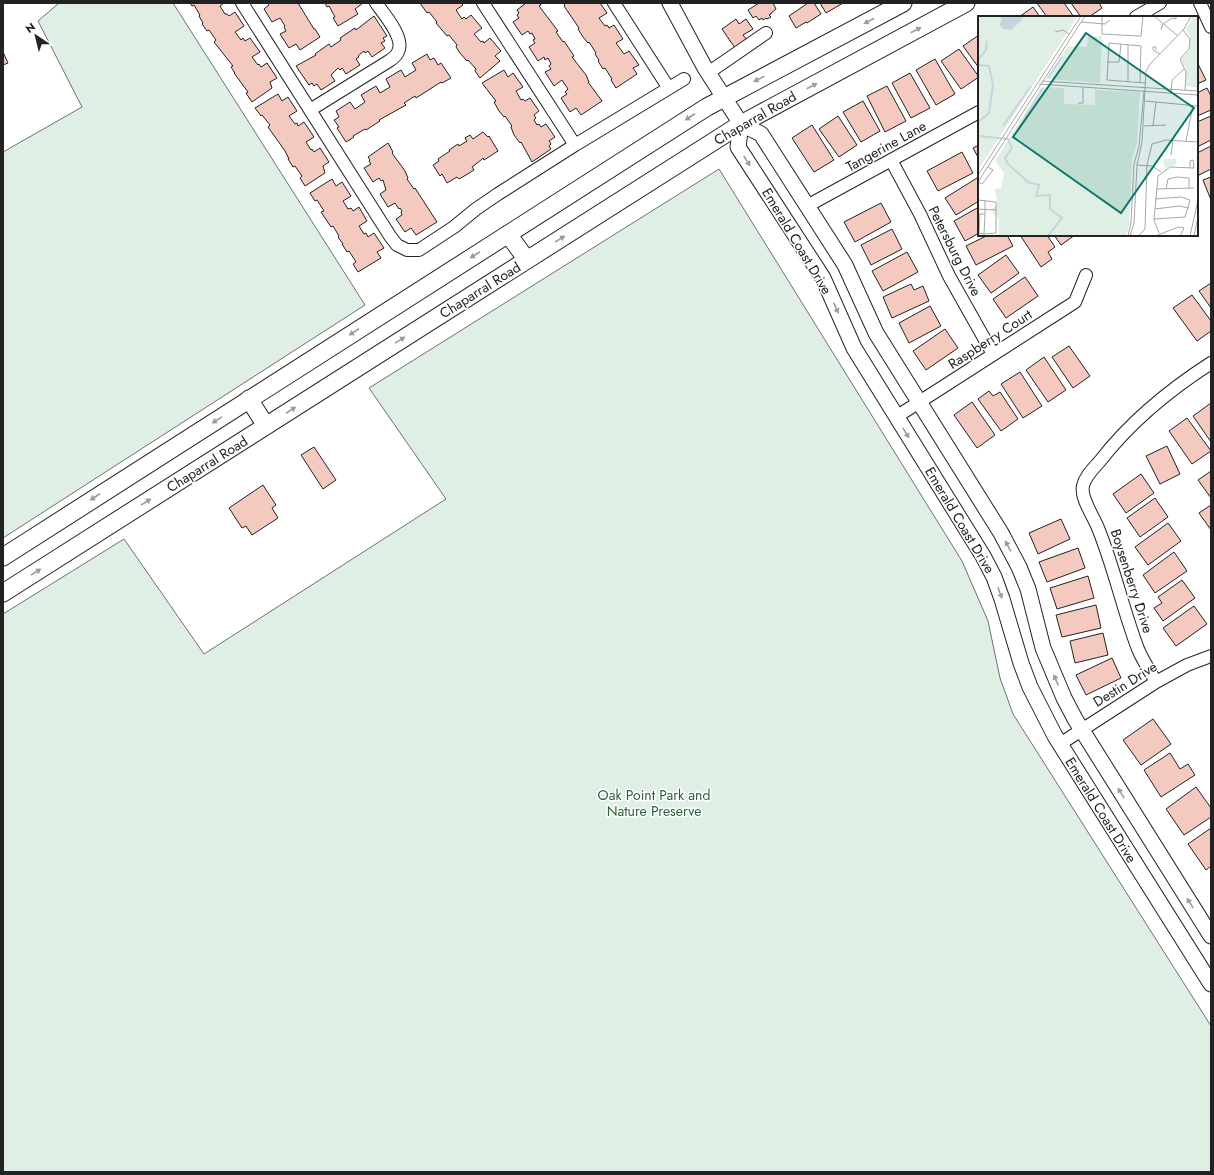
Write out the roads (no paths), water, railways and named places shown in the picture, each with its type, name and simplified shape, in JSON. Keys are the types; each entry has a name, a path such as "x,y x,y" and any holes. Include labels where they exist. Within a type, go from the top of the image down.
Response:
{"main road":[{"path":"3,557 724,97 904,3"},
{"name":"Chaparral Road","path":"3,593 741,124 959,5"},
{"path":"508,234 527,260"},
{"path":"249,399 266,426"}],"street":[{"path":"242,3 390,236 397,245 407,250 419,250 431,243 476,209 575,145 668,87 684,79"},
{"path":"310,110 390,61 397,54 400,48 400,40 376,3"},
{"path":"483,3 575,145"},
{"path":"614,3 668,87"},
{"path":"670,3 708,73 741,124"},
{"path":"1138,16 1160,3"},
{"path":"1200,3 1211,27"},
{"path":"708,73 766,33"},
{"name":"Tangerine Lane","path":"807,206 978,113"},
{"name":"Emerald Coast Drive","path":"1211,936 1080,730 1064,698 1043,648 1028,589 1019,567 1001,533 920,401 876,333 845,265 761,134 741,124 738,147 823,278 854,348 967,530 994,577 1030,687 1060,744 1211,984"},
{"name":"Petersburg Drive","path":"891,160 920,214 949,276 993,354"},
{"name":"Raspberry Court","path":"896,416 1075,302 1086,275"},
{"name":"Boysenberry Drive","path":"1156,682 1138,650 1104,541 1083,495 1082,488 1084,481 1134,422 1169,392 1211,363"},
{"name":"Destin Drive","path":"1060,744 1156,682 1187,665 1211,656"}],"park label":[{"name":"Oak Point Park and Nature Preserve","path":"654,804"}]}
